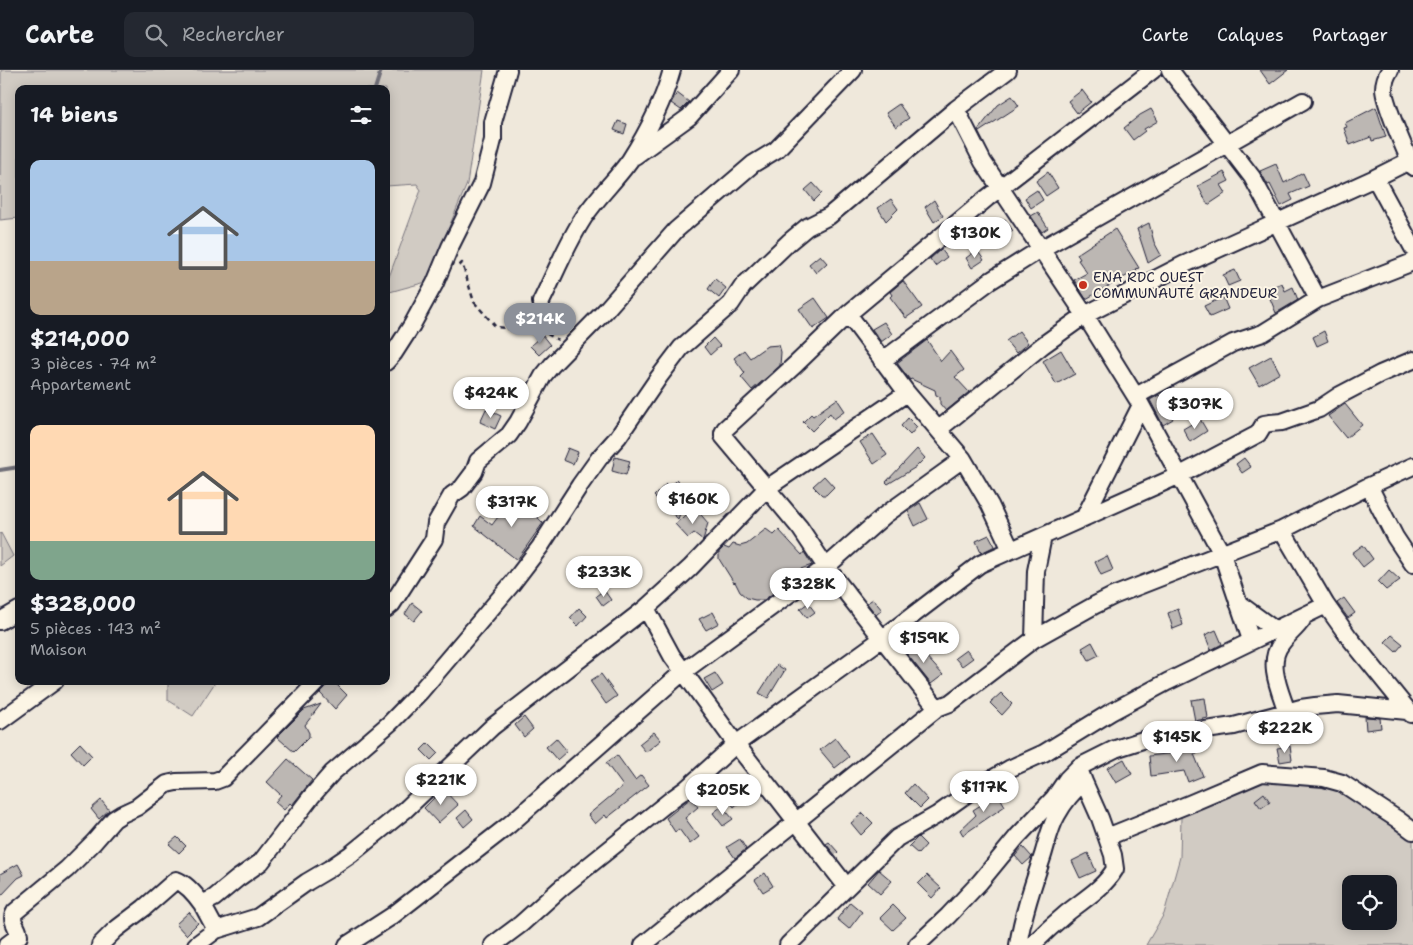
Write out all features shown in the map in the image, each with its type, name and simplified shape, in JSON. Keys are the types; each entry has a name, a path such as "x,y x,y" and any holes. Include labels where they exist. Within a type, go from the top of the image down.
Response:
{"street":[{"path":"390,358 430,292 482,183 493,140 493,122 508,70"},
{"path":"541,302 585,215 630,160 651,124 663,98 672,70"},
{"path":"630,160 688,117 731,70"},
{"path":"390,606 434,539 436,523 452,496 462,488 474,472 478,461 509,435 543,376 552,365 605,311 671,235 753,164 776,150 853,70"},
{"path":"202,904 214,898 262,862 310,797 332,773 390,723 420,692 511,585 540,546 600,457 618,437 659,377 682,348 731,304 744,286 789,242 807,227 829,216 956,109 1008,70"},
{"path":"938,708 826,567 800,528 722,433 848,314 993,193 1153,70"},
{"path":"1170,70 1252,178 1318,299"},
{"path":"939,429 1043,345 1085,315 1184,264 1412,162 1384,91 1385,79 1390,70"},
{"path":"882,361 990,280 1041,249 1303,101"},
{"path":"956,109 983,162 993,193 1041,249 1139,400 1222,554 1251,640"},
{"path":"1375,178 1413,248"},
{"path":"1084,518 1139,400 1233,343 1263,333 1318,299 1413,262"},
{"path":"848,314 907,393 963,459 990,505 1011,550"},
{"path":"493,945 521,924 561,888 686,789 736,744 883,638 980,564 1180,475 1258,434 1264,424 1282,422 1319,409 1340,395 1380,374 1413,360"},
{"path":"196,945 216,930 258,917 351,854 405,810 492,727 646,608 690,568 767,488 907,393"},
{"path":"347,945 392,916 509,826 684,671 826,567 885,515 963,459"},
{"path":"643,945 938,708 950,703 1034,639 1113,596 1282,530 1413,466"},
{"path":"1369,486 1395,537 1413,564"},
{"path":"1282,530 1326,605 1410,714"},
{"path":"1034,639 1036,571 1043,536"},
{"path":"1238,603 1275,630"},
{"path":"788,945 897,838 937,815 984,782 1044,753 1111,712 1168,682 1326,605"},
{"path":"646,608 672,656 736,744 846,887"},
{"path":"0,621 15,612"},
{"path":"1287,712 1276,674 1276,653 1281,643 1299,625 1304,616"},
{"path":"0,721 49,685"},
{"path":"6,945 16,940 19,936 19,932 12,920 15,912 67,869 114,819 137,807 167,784 214,781 223,778 314,685"},
{"path":"917,945 980,882 1017,837 1054,798 1067,779 1081,774 1115,749 1149,738 1234,726 1301,708 1338,704 1410,714"},
{"path":"1106,837 1262,773 1324,778 1342,783 1397,818 1413,832"},
{"path":"1032,945 1066,913 1097,891 1111,876 1116,866 1100,818 1081,774"},
{"path":"1018,945 1032,888 1056,817 1075,790 1081,774"},
{"path":"100,945 115,930 176,880 194,893 216,930"}],"path":[{"path":"456,268 462,264 474,302 496,327 516,329 526,322 570,347"}],"shaded area":[{"path":"1,70 484,70 467,184 426,282 390,292 390,274 421,190 417,184 390,186 390,85 15,85 15,218 0,220"},
{"path":"0,534 13,556 0,566"},
{"path":"168,685 213,685 193,716 168,700"},
{"path":"1270,775 1357,789 1390,815 1413,840 1413,945 1146,945 1164,914 1180,857 1181,817"}],"building":[{"path":"1260,70 1288,70 1270,84"},
{"path":"1082,90 1091,102 1077,113 1068,101"},
{"path":"677,93 689,102 681,110 671,103"},
{"path":"1012,96 1019,106 979,132 978,130 998,105"},
{"path":"899,104 909,118 896,127 886,113"},
{"path":"1376,107 1386,137 1372,141 1371,137 1350,145 1344,128 1347,127 1345,123"},
{"path":"1151,109 1158,121 1144,129 1145,131 1133,140 1124,128"},
{"path":"618,121 627,124 624,134 614,130"},
{"path":"1276,164 1284,183 1303,173 1309,186 1290,194 1293,200 1281,206 1270,184 1268,185 1260,171"},
{"path":"1048,172 1058,188 1046,196 1036,181"},
{"path":"1224,172 1229,181 1221,185 1226,193 1208,205 1198,186"},
{"path":"813,183 822,193 814,201 805,190"},
{"path":"1037,190 1043,200 1031,208 1025,198"},
{"path":"891,199 898,209 886,221 878,208"},
{"path":"934,200 943,216 934,222 925,207"},
{"path":"1038,212 1048,228 1042,232 1031,216"},
{"path":"1005,219 1013,231 1005,237 996,224"},
{"path":"1149,223 1154,242 1161,255 1148,263 1137,229"},
{"path":"1115,229 1139,268 1086,299 1074,280 1087,273 1078,260 1080,259 1077,254"},
{"path":"941,249 947,257 935,266 930,259"},
{"path":"977,250 984,260 972,268 966,258"},
{"path":"820,255 827,263 816,273 809,264"},
{"path":"1235,270 1240,281 1228,286 1223,275"},
{"path":"715,279 726,288 719,298 708,289"},
{"path":"903,281 922,307 906,318 890,297 892,295 890,292"},
{"path":"1282,283 1285,291 1293,287 1298,300 1276,313 1269,296 1275,294 1272,287"},
{"path":"1223,297 1228,309 1210,317 1204,306"},
{"path":"815,298 829,318 813,329 799,309"},
{"path":"884,322 892,334 881,342 872,329"},
{"path":"1019,331 1028,343 1016,353 1006,341"},
{"path":"1324,331 1328,341 1317,346 1313,337"},
{"path":"542,335 550,345 539,355 530,346"},
{"path":"713,338 720,346 710,355 704,347"},
{"path":"927,340 941,361 950,351 964,370 955,377 969,392 946,411 940,404 940,397 936,395 935,390 910,380 897,363"},
{"path":"779,345 781,352 780,366 752,390 741,377 745,373 734,358 744,350 750,358 767,346"},
{"path":"1061,350 1075,374 1056,384 1043,361"},
{"path":"1271,356 1280,373 1259,385 1249,368"},
{"path":"1172,388 1176,395 1167,400 1162,393"},
{"path":"1159,395 1173,419 1163,425 1150,400"},
{"path":"837,399 845,411 834,419 830,413 812,431 803,422 811,414 813,416"},
{"path":"1345,404 1362,425 1346,438 1328,416"},
{"path":"486,409 501,416 495,429 480,422"},
{"path":"908,418 917,427 910,435 901,426"},
{"path":"1200,419 1207,431 1190,442 1183,429"},
{"path":"873,434 887,455 874,464 860,442"},
{"path":"568,448 578,452 573,464 563,460"},
{"path":"917,449 925,458 916,467 888,484 886,482"},
{"path":"615,457 630,461 626,475 612,471"},
{"path":"1244,458 1251,467 1242,473 1236,464"},
{"path":"824,476 834,487 826,495 822,495 813,486"},
{"path":"677,480 688,492 678,519 654,496 666,484 670,487"},
{"path":"515,494 543,523 517,560 474,526 480,516 492,525"},
{"path":"920,503 928,519 915,526 908,511"},
{"path":"696,509 708,523 703,540 694,533 688,538 675,524"},
{"path":"766,529 774,535 779,530 802,555 804,552 812,565 798,570 793,579 782,587 780,583 776,591 764,600 755,600 747,598 740,592 719,559 719,552 724,547 729,549 733,544 740,546 747,544"},
{"path":"989,535 995,546 981,553 976,541"},
{"path":"1363,545 1373,559 1363,567 1352,553"},
{"path":"1107,556 1113,570 1101,575 1095,562"},
{"path":"1389,570 1400,580 1386,590 1378,582"},
{"path":"604,590 611,600 603,606 596,596"},
{"path":"1344,598 1355,613 1348,618 1337,603"},
{"path":"873,599 882,610 876,615 867,603"},
{"path":"412,603 422,611 414,621 405,614"},
{"path":"808,603 815,612 807,618 800,609"},
{"path":"579,608 587,616 578,626 570,618"},
{"path":"1178,609 1183,625 1173,629 1168,613"},
{"path":"713,612 719,623 706,630 699,619"},
{"path":"1216,630 1222,644 1211,650 1205,635"},
{"path":"1392,635 1403,644 1396,652 1385,642"},
{"path":"1092,642 1099,655 1089,660 1082,648"},
{"path":"915,644 943,675 931,684 906,653"},
{"path":"966,650 973,658 962,666 955,658"},
{"path":"777,665 785,670 768,698 759,693"},
{"path":"715,673 723,685 712,692 704,679"},
{"path":"601,674 617,696 606,704 590,681"},
{"path":"326,685 337,685 347,695 335,709 320,693"},
{"path":"1001,693 1012,704 1002,715 990,703"},
{"path":"1205,698 1208,718 1195,721 1191,700"},
{"path":"321,704 305,725 309,737 294,752 277,737 304,710"},
{"path":"1316,716 1317,728 1305,730 1303,718"},
{"path":"524,717 533,729 524,737 515,725"},
{"path":"1365,717 1380,718 1381,728 1366,730"},
{"path":"654,732 661,740 646,752 639,744"},
{"path":"556,738 567,751 557,760 546,747"},
{"path":"835,738 849,757 835,768 820,750"},
{"path":"1196,742 1197,754 1194,754 1203,776 1188,782 1184,771 1151,776 1149,756 1183,752 1181,744"},
{"path":"80,743 92,756 83,765 71,752"},
{"path":"428,743 438,753 431,760 421,750"},
{"path":"1290,746 1292,760 1280,762 1277,748"},
{"path":"617,755 635,780 641,775 649,785 607,818 605,815 595,824 588,815 623,786 606,763"},
{"path":"288,759 312,780 292,805 290,803 284,810 275,802 281,795 267,782"},
{"path":"1124,759 1132,774 1116,783 1107,768"},
{"path":"740,782 749,794 734,807 724,795"},
{"path":"913,784 928,800 920,808 905,793"},
{"path":"443,789 458,805 438,823 424,808"},
{"path":"1264,793 1270,802 1261,808 1255,800"},
{"path":"998,794 1005,806 963,835 960,830 976,815 973,810"},
{"path":"691,798 698,807 685,818 699,837 690,844 679,829 675,832 666,818"},
{"path":"101,800 109,810 99,819 91,809"},
{"path":"722,806 733,819 723,826 713,813"},
{"path":"466,810 473,819 464,827 457,818"},
{"path":"863,813 873,823 861,835 851,823"},
{"path":"177,837 186,846 179,853 169,844"},
{"path":"918,837 926,845 918,854 909,846"},
{"path":"740,839 746,849 735,858 727,847"},
{"path":"829,842 838,852 835,855 826,844"},
{"path":"1023,847 1032,857 1023,865 1015,856"},
{"path":"1088,853 1096,871 1080,878 1072,861"},
{"path":"18,864 24,875 18,878 0,897 0,874"},
{"path":"879,870 892,881 880,894 868,883"},
{"path":"765,873 773,886 763,892 755,880"},
{"path":"927,875 941,888 932,898 918,884"},
{"path":"850,902 862,912 849,929 837,919"},
{"path":"893,905 906,918 893,930 880,918"},
{"path":"189,912 198,923 186,935 176,924"}],"waterway":[{"path":"376,85 381,70"},
{"path":"0,470 15,468"}],"place":[{"name":"ENA RDC OUEST COMMUNAUTÉ GRANDEUR","path":"1083,285"}]}
